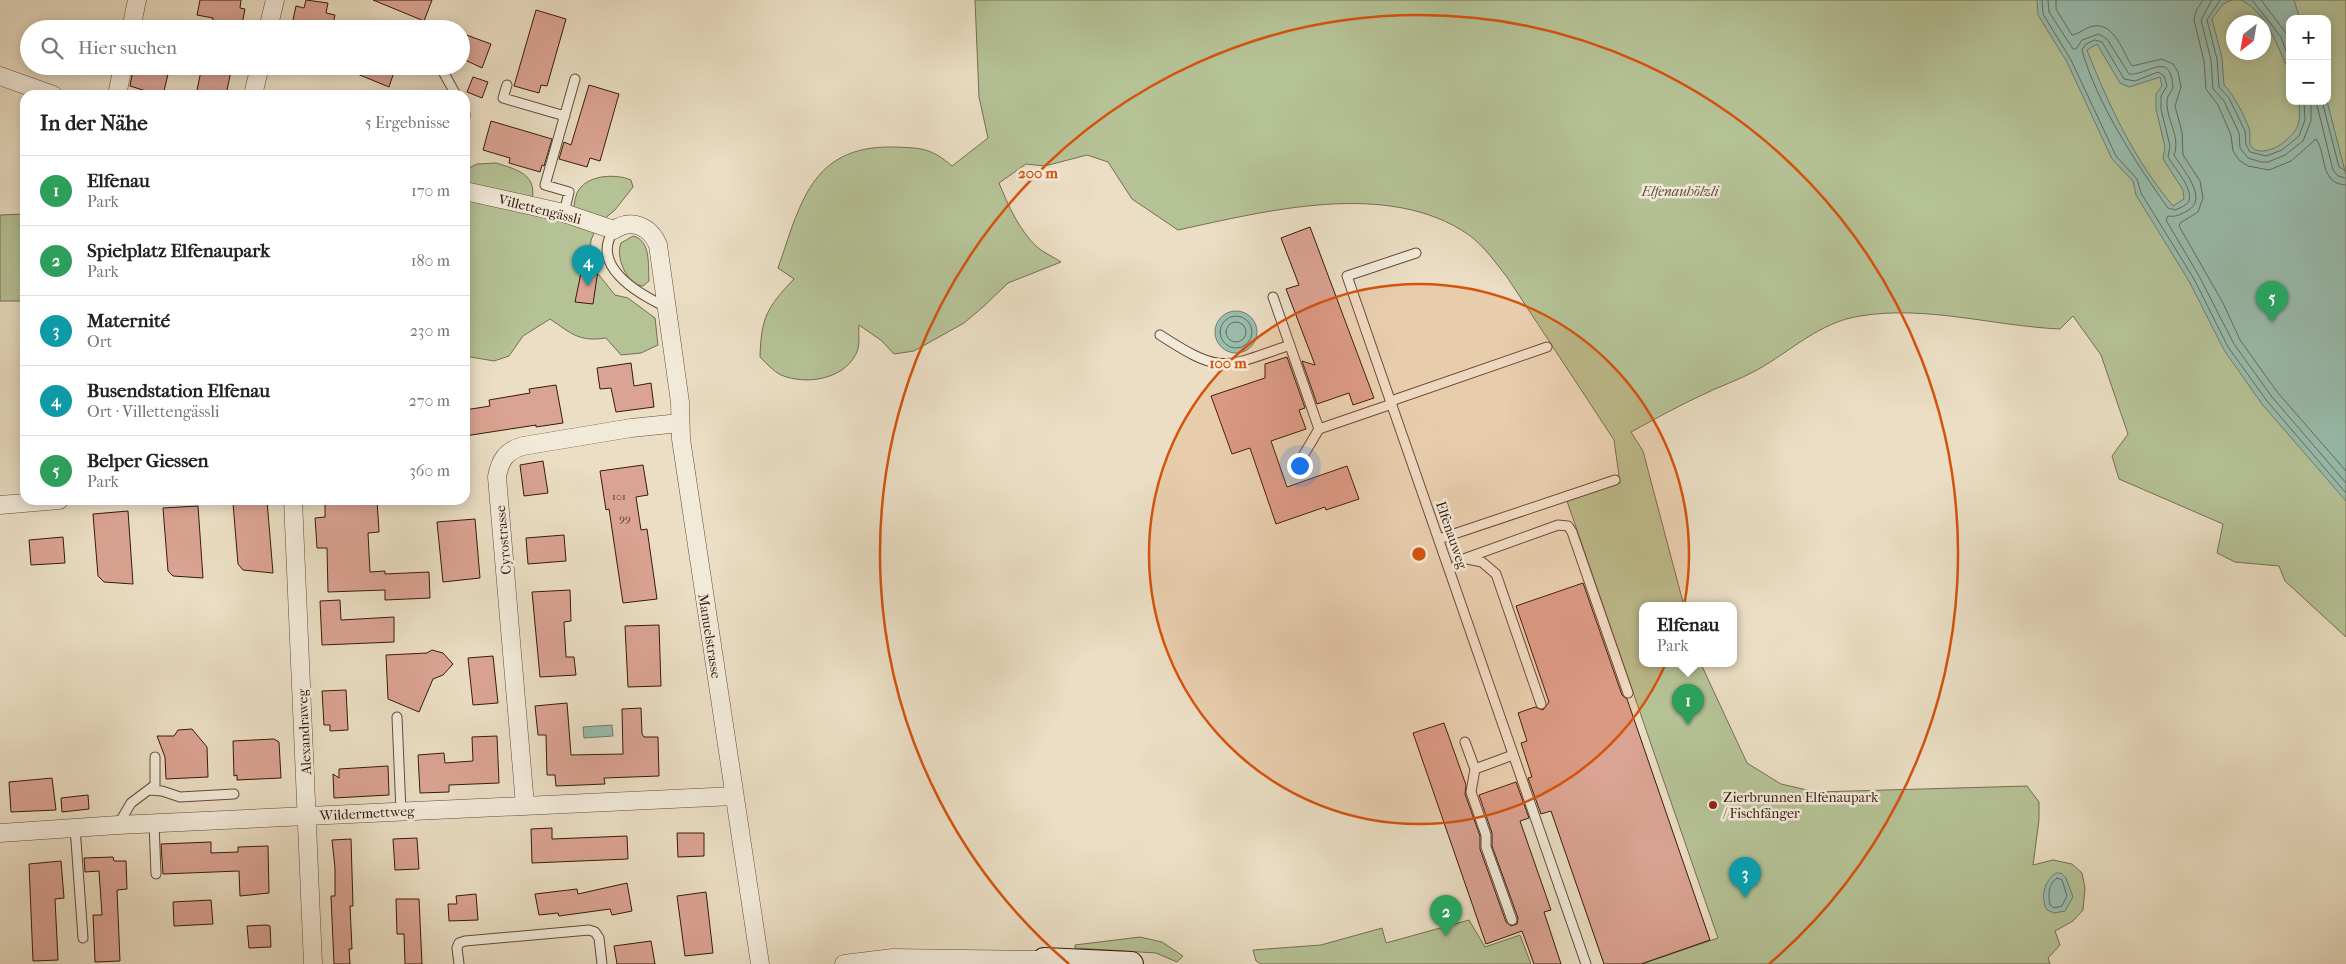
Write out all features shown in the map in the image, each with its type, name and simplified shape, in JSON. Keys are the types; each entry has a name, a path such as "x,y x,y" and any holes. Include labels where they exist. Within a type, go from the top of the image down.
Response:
{"street":[{"path":"133,20 137,0"},
{"path":"270,20 275,0"},
{"path":"117,90 121,75"},
{"path":"254,90 258,75"},
{"path":"0,76 39,90"},
{"name":"Villettengässli","path":"470,192 564,213 614,230"},
{"name":"Manuelstrasse","path":"614,230 625,225 636,224 649,230 659,248 680,402 680,439 760,964"},
{"name":"Cyrostrasse","path":"525,805 497,477 499,465 504,456 512,449 522,446 680,422"},
{"path":"0,505 20,503"},
{"name":"Alexandraweg","path":"293,505 313,964"},
{"name":"Wildermettweg","path":"0,833 154,823 734,796"},
{"path":"844,964 893,958 993,961 1044,960 1131,964"}],"lane":[{"path":"445,75 453,90"},
{"path":"564,213 569,192 545,185 575,79"},
{"path":"507,85 503,98 565,116"},
{"path":"614,230 606,247 607,257 611,266 636,291 666,307"},
{"name":"Elfenauweg","path":"1416,253 1347,276 1586,964"},
{"path":"1273,297 1319,429"},
{"path":"1160,335 1203,361 1219,365 1240,362 1290,345"},
{"path":"1300,461 1319,429 1547,347"},
{"path":"1439,540 1615,480"},
{"path":"1448,565 1558,525 1568,526 1572,532 1628,693"},
{"path":"1458,561 1478,560 1489,566 1496,574 1541,704"},
{"path":"397,717 401,812"},
{"path":"1466,742 1475,769 1471,792 1486,835 1486,846 1512,920"},
{"path":"1475,769 1513,755"},
{"path":"118,825 131,803 150,790 156,783 155,756"},
{"path":"150,790 162,791 180,797 234,794"},
{"path":"154,823 156,874"},
{"path":"75,827 83,938"},
{"path":"459,964 457,948 459,943 465,941 588,930 595,932 599,938 602,964"}],"green space":[{"name":"Elfenauhölzli","path":"975,0 2346,0 2346,637 2285,581 2279,566 2235,562 2217,553 2223,524 2119,479 2112,456 2128,434 2101,355 2073,316 2060,329 1935,314 1910,313 1860,316 1832,324 1806,338 1757,370 1693,399 1631,432 1643,451 1683,602 1639,602 1639,667 1702,667 1747,763 1781,784 1816,792 2027,786 2039,802 2039,820 2033,865 2053,860 2072,864 2082,873 2085,888 2083,910 2073,921 2055,931 2060,945 2048,958 2050,964 1642,964 1718,938 1567,501 1620,483 1614,440 1507,277 1484,249 1469,235 1437,218 1402,208 1365,204 1326,204 1288,208 1178,230 1132,199 1108,162 1087,155 1045,166 1026,164 999,183 1010,208 1025,233 1037,247 1061,262 1008,283 964,323 914,351 894,354 882,341 859,325 858,349 853,359 836,373 814,380 803,380 781,375 770,367 760,357 764,323 777,298 794,279 778,268 802,202 812,184 826,168 843,157 864,149 892,147 917,148 931,152 952,166 988,138 979,97"},
{"path":"496,163 514,169 527,177 531,182 533,197 530,208 572,217 577,193 587,182 609,176 631,180 633,187 615,210 598,224 591,240 590,254 595,270 615,295 628,298 655,318 658,345 641,353 621,355 606,338 589,339 576,336 550,319 523,336 509,356 494,361 470,357 470,168 477,164"},
{"path":"20,214 20,301 0,301 0,215"},
{"path":"633,236 639,238 646,248 649,281 643,286 632,281 627,276 621,262 621,243"},
{"path":"1469,920 1485,947 1520,935 1531,964 1261,964 1256,961 1253,950 1321,945 1382,928 1386,943"},
{"path":"1140,937 1162,942 1183,956 1177,962 1156,953 1075,948 1075,945"}],"water":[{"path":"2037,0 2232,0 2223,4 2212,19 2222,58 2224,85 2235,100 2250,130 2250,144 2253,148 2267,151 2290,137 2298,124 2299,105 2328,105 2346,175 2346,501 2262,404 2224,350 2189,281 2136,195 2133,181 2112,159 2067,62 2038,15","holes":["2097,44 2120,83 2129,87 2160,77 2162,86 2156,94 2156,109 2165,147 2163,159 2183,190 2184,199 2173,206 2159,189 2135,151 2113,111 2087,50"]},
{"path":"2241,0 2294,0 2299,15 2286,15 2286,64 2271,32 2271,15 2260,15 2251,6"},
{"path":"1240,311 1248,314 1254,320 1257,332 1254,344 1248,350 1232,353 1224,350 1218,344 1215,328 1218,320 1224,314"},
{"path":"612,725 613,736 584,738 583,727"},
{"path":"2056,873 2061,873 2066,878 2073,897 2065,911 2054,913 2047,910 2044,890 2049,880"}],"building":[{"path":"200,0 241,0 240,8 245,9 243,20 213,20 213,18 197,15"},
{"path":"306,0 328,3 326,13 335,15 334,20 293,20 296,6 304,8"},
{"path":"373,0 432,0 424,20"},
{"path":"536,10 566,19 547,86 541,85 539,93 514,86"},
{"path":"470,36 491,44 482,68 470,62"},
{"path":"132,75 168,75 164,90 143,90 130,86"},
{"path":"200,75 230,75 227,90 197,90"},
{"path":"360,75 393,75 389,87"},
{"path":"473,77 488,82 482,98 470,93 470,90 468,90"},
{"path":"589,85 619,94 600,161 590,158 587,167 559,159 564,142 571,145"},
{"path":"491,121 552,139 544,166 542,165 540,172 509,163 510,158 483,150"},
{"path":"1310,227 1374,398 1353,405 1349,393 1317,404 1302,361 1315,365 1286,289 1299,285 1281,238"},
{"path":"582,268 598,270 593,304 575,302"},
{"path":"1287,357 1305,408 1299,410 1306,429 1271,441 1287,487 1347,466 1359,499 1326,510 1325,507 1276,524 1250,448 1232,454 1211,396 1265,378 1265,364"},
{"path":"631,363 634,386 651,383 654,407 616,412 611,388 600,389 597,368"},
{"path":"556,385 563,423 536,427 536,425 470,435 470,409 490,406 489,400 530,393 529,389"},
{"path":"543,461 548,493 524,496 520,465"},
{"path":"643,465 648,495 636,497 641,530 647,529 657,599 623,603 609,509 606,510 600,471"},
{"path":"233,505 267,505 273,573 243,570 238,564"},
{"path":"325,505 377,505 379,532 368,533 370,572 385,571 385,574 429,572 430,598 385,600 385,590 328,592 327,548 317,548 315,518 325,517"},
{"path":"198,506 203,578 173,576 168,571 163,508"},
{"path":"128,511 133,584 104,582 98,576 93,514"},
{"path":"475,519 480,578 443,582 437,522"},
{"path":"564,535 566,561 528,564 526,538"},
{"path":"63,537 65,563 31,565 29,540"},
{"path":"1583,583 1622,695 1627,699 1710,940 1641,964 1604,964 1551,811 1541,814 1528,778 1532,777 1521,743 1527,741 1518,713 1535,707 1543,710 1549,702 1516,606"},
{"path":"570,590 571,621 564,622 566,657 574,657 576,675 540,677 532,592"},
{"path":"340,600 341,620 394,617 394,642 322,645 320,601"},
{"path":"659,625 661,686 628,687 625,626"},
{"path":"432,650 443,653 453,664 443,675 433,679 419,712 388,699 386,655 427,653"},
{"path":"493,656 498,703 473,705 468,658"},
{"path":"346,690 348,730 330,731 330,725 324,725 322,691"},
{"path":"567,703 571,755 623,754 622,709 641,708 642,734 644,737 658,737 659,776 604,778 605,784 556,786 555,775 547,775 546,735 538,735 535,706"},
{"path":"1444,723 1466,785 1465,794 1480,836 1480,849 1506,922 1511,926 1517,924 1518,918 1492,846 1492,833 1479,795 1516,782 1529,818 1520,821 1551,910 1544,912 1561,964 1534,964 1522,931 1486,944 1413,733"},
{"path":"192,729 207,747 208,777 166,779 165,757 157,736 174,736 178,730"},
{"path":"497,736 499,783 449,785 449,792 420,793 418,755 444,753 445,763 473,761 472,737"},
{"path":"274,739 279,742 281,778 237,780 237,775 234,776 233,741"},
{"path":"388,766 389,795 334,798 333,774 339,778 339,769"},
{"path":"52,778 56,810 11,812 9,782"},
{"path":"88,795 89,809 62,812 61,798"},
{"path":"552,828 552,839 627,836 628,859 532,863 531,829"},
{"path":"677,833 704,833 704,856 678,857"},
{"path":"417,838 419,869 395,870 393,839"},
{"path":"351,839 353,906 350,906 352,949 349,949 350,964 334,964 331,896 335,896 335,868 332,840"},
{"path":"211,842 211,853 238,852 238,847 268,846 269,893 240,896 239,871 163,874 161,844"},
{"path":"113,857 114,861 126,861 127,889 117,890 120,961 95,962 93,915 102,915 99,871 85,872 84,858"},
{"path":"61,861 64,898 55,899 58,960 33,961 29,864"},
{"path":"627,883 632,911 612,915 610,909 559,916 558,913 539,915 535,894 577,889 578,894"},
{"path":"706,892 713,953 685,956 677,896"},
{"path":"476,894 478,920 449,921 448,904 457,904 456,896"},
{"path":"396,899 419,899 422,964 405,964 404,934 397,934"},
{"path":"211,900 213,924 174,926 173,902"},
{"path":"247,926 270,926 271,947 249,948"},
{"path":"651,941 655,964 617,964 614,946"}],"place":[{"name":"Busendstation Elfenau","path":"588,286"},
{"name":"Belper Giessen","path":"2272,322"},
{"name":"Elfenau","path":"1688,725"},
{"name":"Zierbrunnen Elfenaupark / Fischfänger","path":"1713,805"},
{"name":"Maternité","path":"1745,898"},
{"name":"Spielplatz Elfenaupark","path":"1446,936"}]}
